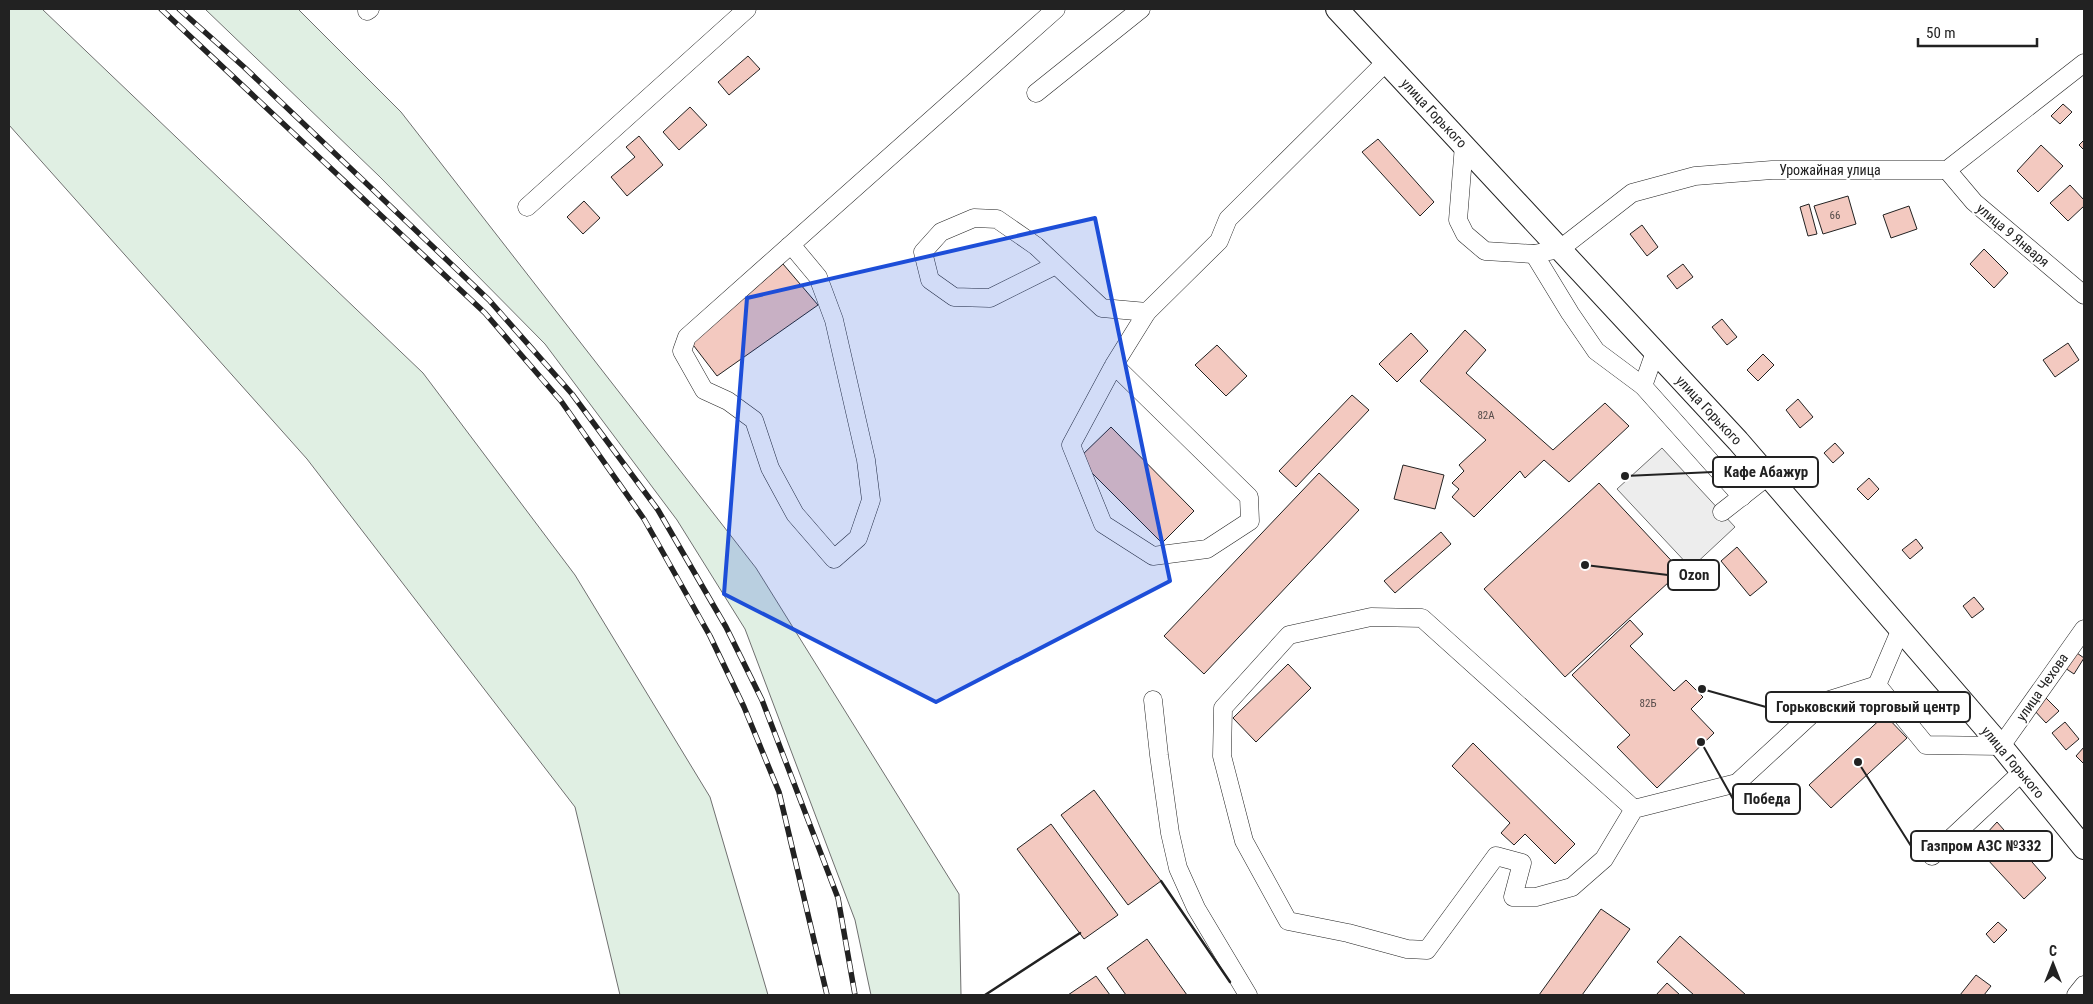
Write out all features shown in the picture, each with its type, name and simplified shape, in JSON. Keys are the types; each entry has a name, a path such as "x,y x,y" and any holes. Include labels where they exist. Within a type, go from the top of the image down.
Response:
{"main road":[{"name":"улица Горького","path":"1337,9 1738,441 2001,746 2021,773 2084,848"}],"street":[{"path":"527,207 747,9"},
{"path":"790,246 793,247 818,276 834,320 866,460 872,500 858,538 834,559 794,514 770,468 754,420 728,401 704,390 682,351 687,337 1056,9"},
{"path":"1036,93 1141,9"},
{"path":"1114,365 1249,497 1250,521 1206,549 1153,556 1103,524 1071,445 1114,365 1147,312 1218,241 1228,218 1386,62"},
{"path":"1947,170 2084,64"},
{"path":"1464,145 1458,220 1465,234 1486,251 1534,254 1560,249"},
{"name":"Урожайная улица","path":"1560,249 1632,193 1695,176 1782,170 1947,170"},
{"name":"улица 9 Января","path":"1947,170 1974,202 2084,295"},
{"path":"1056,265 990,298 954,297 930,280 922,252 941,232 974,218 997,218 1036,246 1102,308 1147,312"},
{"path":"1534,254 1596,351 1642,386 1742,496"},
{"path":"1642,386 1655,352"},
{"path":"1722,512 1768,476"},
{"path":"1634,809 1422,618 1371,617 1289,635 1223,708 1222,756 1244,841 1288,921 1348,933 1407,949 1427,950 1496,856 1522,863 1513,897 1536,897 1572,887 1604,859 1634,809 1737,784 1826,701 1877,685 1900,631"},
{"name":"улица Чехова","path":"2001,746 2084,629"},
{"path":"1877,685 1926,745 2001,746"},
{"path":"1153,700 1158,755 1170,833 1178,868 1196,908 1248,995"},
{"path":"1932,856 2021,773"},
{"path":"2076,995 2084,986"}],"highlighted area":[{"path":"1095,218 1170,581 936,702 724,594 747,298"}],"green space":[{"path":"9,9 42,9 423,373 575,575 710,797 768,995 620,995 575,807 307,459 9,125"},
{"path":"205,9 298,9 401,112 756,568 959,894 961,995 871,995 855,920 745,629 677,520 545,344 379,176"}],"shaded area":[{"path":"1662,448 1735,527 1691,568 1617,489"}],"building":[{"path":"748,56 760,69 729,95 718,82"},
{"path":"2063,104 2072,112 2060,124 2051,116"},
{"path":"690,107 707,125 679,150 663,132"},
{"path":"639,136 663,165 627,196 611,177 635,157 626,147"},
{"path":"1378,139 1434,202 1420,216 1362,152"},
{"path":"2084,140 2084,150 2079,145"},
{"path":"2041,145 2063,166 2038,192 2017,171"},
{"path":"2070,185 2084,200 2084,206 2068,221 2050,203"},
{"path":"1848,196 1856,224 1823,234 1814,206"},
{"path":"584,201 600,218 583,234 567,217"},
{"path":"1809,204 1817,234 1808,236 1800,207"},
{"path":"1909,206 1917,229 1891,238 1883,215"},
{"path":"1642,225 1658,247 1647,256 1630,234"},
{"path":"1984,249 2008,273 1994,288 1970,264"},
{"path":"783,264 818,305 717,376 687,337 710,327"},
{"path":"1683,264 1693,277 1677,289 1667,276"},
{"path":"1722,319 1737,337 1727,345 1712,327"},
{"path":"1465,330 1486,350 1466,373 1553,450 1605,403 1629,426 1569,482 1544,460 1525,478 1520,471 1474,517 1452,497 1459,489 1452,483 1464,471 1459,465 1486,440 1420,381"},
{"path":"1411,333 1428,351 1397,382 1379,364"},
{"path":"2068,343 2079,360 2055,377 2043,360"},
{"path":"1217,345 1247,376 1226,396 1195,365"},
{"path":"1763,354 1774,365 1758,381 1747,370"},
{"path":"1352,395 1369,410 1296,487 1279,471"},
{"path":"1798,399 1813,417 1800,428 1786,410"},
{"path":"1111,427 1194,511 1162,543 1078,459"},
{"path":"1835,443 1844,453 1833,463 1824,453"},
{"path":"1403,465 1444,475 1435,509 1394,499"},
{"path":"1319,473 1359,510 1204,674 1164,636"},
{"path":"1869,478 1879,489 1868,500 1857,489"},
{"path":"1599,483 1681,571 1565,677 1484,589"},
{"path":"1441,532 1451,544 1395,593 1384,581"},
{"path":"1916,539 1923,548 1910,559 1902,550"},
{"path":"1737,547 1767,582 1750,596 1721,561"},
{"path":"1974,597 1984,609 1972,618 1963,606"},
{"path":"1630,620 1643,634 1630,646 1674,691 1686,680 1703,697 1691,709 1714,733 1657,788 1617,747 1630,735 1572,675"},
{"path":"2070,648 2084,658 2074,674 2059,664"},
{"path":"1288,664 1311,688 1256,742 1233,718"},
{"path":"2045,697 2059,711 2046,723 2033,709"},
{"path":"1885,715 1907,738 1831,808 1809,785"},
{"path":"2065,722 2079,739 2066,750 2052,733"},
{"path":"1473,743 1575,844 1555,864 1525,834 1514,845 1501,833 1510,823 1452,766"},
{"path":"2084,747 2084,764 2076,756"},
{"path":"1094,790 1161,881 1128,905 1061,815"},
{"path":"1997,822 2046,878 2024,899 1975,846"},
{"path":"1051,824 1118,915 1084,939 1017,849"},
{"path":"1601,909 1630,929 1582,995 1539,995"},
{"path":"1998,922 2007,930 1994,943 1986,934"},
{"path":"1680,936 1746,995 1694,995 1657,962"},
{"path":"1147,939 1187,995 1126,995 1107,968"},
{"path":"1976,975 1991,986 1984,995 1960,995"},
{"path":"1096,976 1110,995 1068,995"},
{"path":"1667,983 1680,995 1656,995"}],"railway":[{"path":"161,9 485,313 561,401 644,519 710,636 744,707 779,792 827,995"},
{"path":"179,9 244,67 489,300 572,394 658,510 726,627 762,700 838,898 855,995"}],"wall":[{"path":"1161,881 1230,982"},
{"path":"985,995 1080,933"}],"place":[{"name":"Кафе Абажур","path":"1625,476"},
{"name":"Ozon","path":"1585,565"},
{"name":"Горьковский торговый центр","path":"1702,689"},
{"name":"Победа","path":"1701,742"},
{"name":"Газпром АЗС №332","path":"1858,762"}]}
